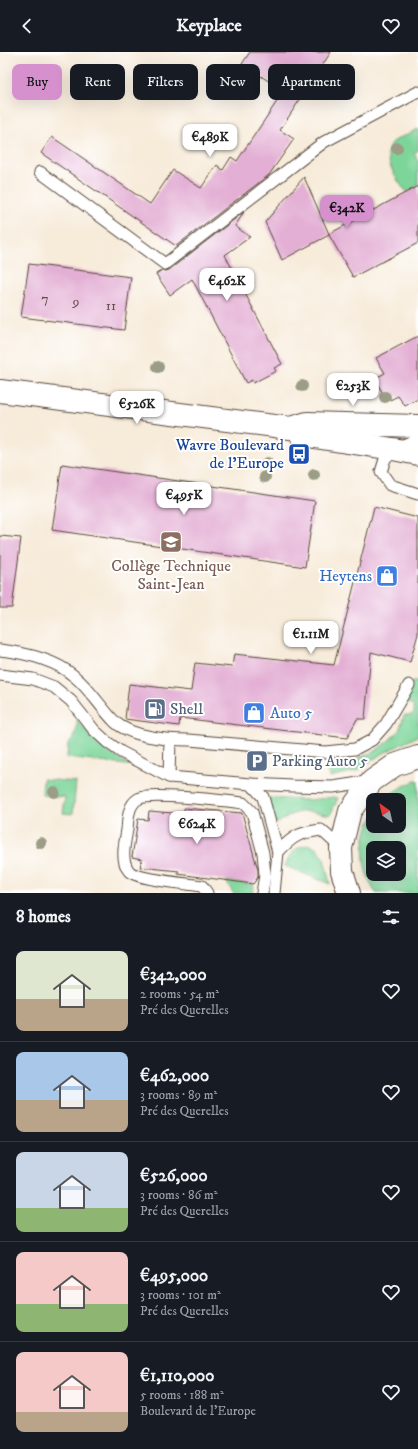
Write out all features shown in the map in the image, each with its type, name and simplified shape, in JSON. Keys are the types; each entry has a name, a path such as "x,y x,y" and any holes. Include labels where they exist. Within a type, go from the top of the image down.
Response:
{"main road":[{"path":"0,391 290,428 308,423 418,426"},
{"path":"290,428 302,435 418,454"},
{"path":"349,893 342,871 341,848 350,811 372,781 395,765 418,757"}],"lane":[{"path":"40,172 165,264 324,142 418,92"},
{"path":"418,438 393,449 385,459 381,472 390,485 418,494"},
{"path":"0,650 15,652 49,661 74,676 116,723 137,734 170,740 188,740 325,752 355,749 372,740 386,724 409,685"},
{"path":"0,675 33,679 54,687 71,701 94,730 107,742 121,752 169,777 251,784 333,787 372,781"},
{"path":"169,777 170,740"},
{"path":"251,784 263,797 278,852 274,893"},
{"path":"207,893 202,886 139,877 129,872 124,860 124,847 131,805 138,799 148,797 173,797 243,803 252,812 263,853 265,875 262,893"},
{"path":"278,852 290,839 303,832 321,830 341,848"}],"green space":[{"path":"418,129 418,151 414,153 418,161 418,186 407,192 391,168 388,153 389,147 393,142"},
{"path":"412,682 418,682 418,736 380,755 356,771 329,777 329,763 356,759 374,752 399,731 404,715 411,715 414,712 414,706 407,702"},
{"path":"77,719 90,735 108,752 124,762 134,766 67,758 68,743 75,735 77,729"},
{"path":"43,779 76,782 73,814 63,813 65,797 42,795"},
{"path":"418,780 418,893 376,893 370,881 406,881 406,841 366,841 366,870 364,855 366,832 366,833 406,833 406,793 393,793"},
{"path":"334,797 338,798 330,815 308,811 296,813 276,824 269,798 310,800"},
{"path":"310,845 318,849 324,859 330,884 285,866 289,857 294,851 300,847"},
{"path":"226,881 253,884 253,893 233,893"}],"building":[{"path":"250,52 331,52 323,64 268,64 268,81 260,76 260,64 242,64"},
{"path":"278,100 300,100 280,130 294,139 269,175 176,246 41,153 52,137 150,204 173,170 201,188 217,165 223,170 231,157 237,161"},
{"path":"304,177 329,234 418,186 418,243 353,277 329,235 282,260 265,222"},
{"path":"244,212 235,226 250,237 225,255 282,364 274,368 276,371 253,383 252,380 246,383 192,279 170,295 156,274 162,270 169,270"},
{"path":"29,264 131,277 124,330 21,317"},
{"path":"418,336 418,399 405,406 398,396 388,401 374,379 385,373 376,358"},
{"path":"62,464 315,501 305,567 52,530"},
{"path":"374,507 418,518 418,634 410,662 371,652 365,719 357,719 347,738 180,718 179,726 125,719 129,684 191,691 195,663 232,667 234,654 334,665"},
{"path":"0,536 21,538 12,608 0,608"},
{"path":"184,808 242,813 258,870 258,877 253,884 178,874 179,871 140,867 142,859 132,857 138,819 148,820 149,811 184,814"}],"place":[{"name":"Wavre Boulevard de l'Europe","path":"299,454"},
{"name":"Collège Technique Saint-Jean","path":"171,542"},
{"name":"Heytens","path":"387,576"},
{"name":"Shell","path":"155,709"},
{"name":"Auto 5","path":"254,713"},
{"name":"Parking Auto 5","path":"257,761"}]}
